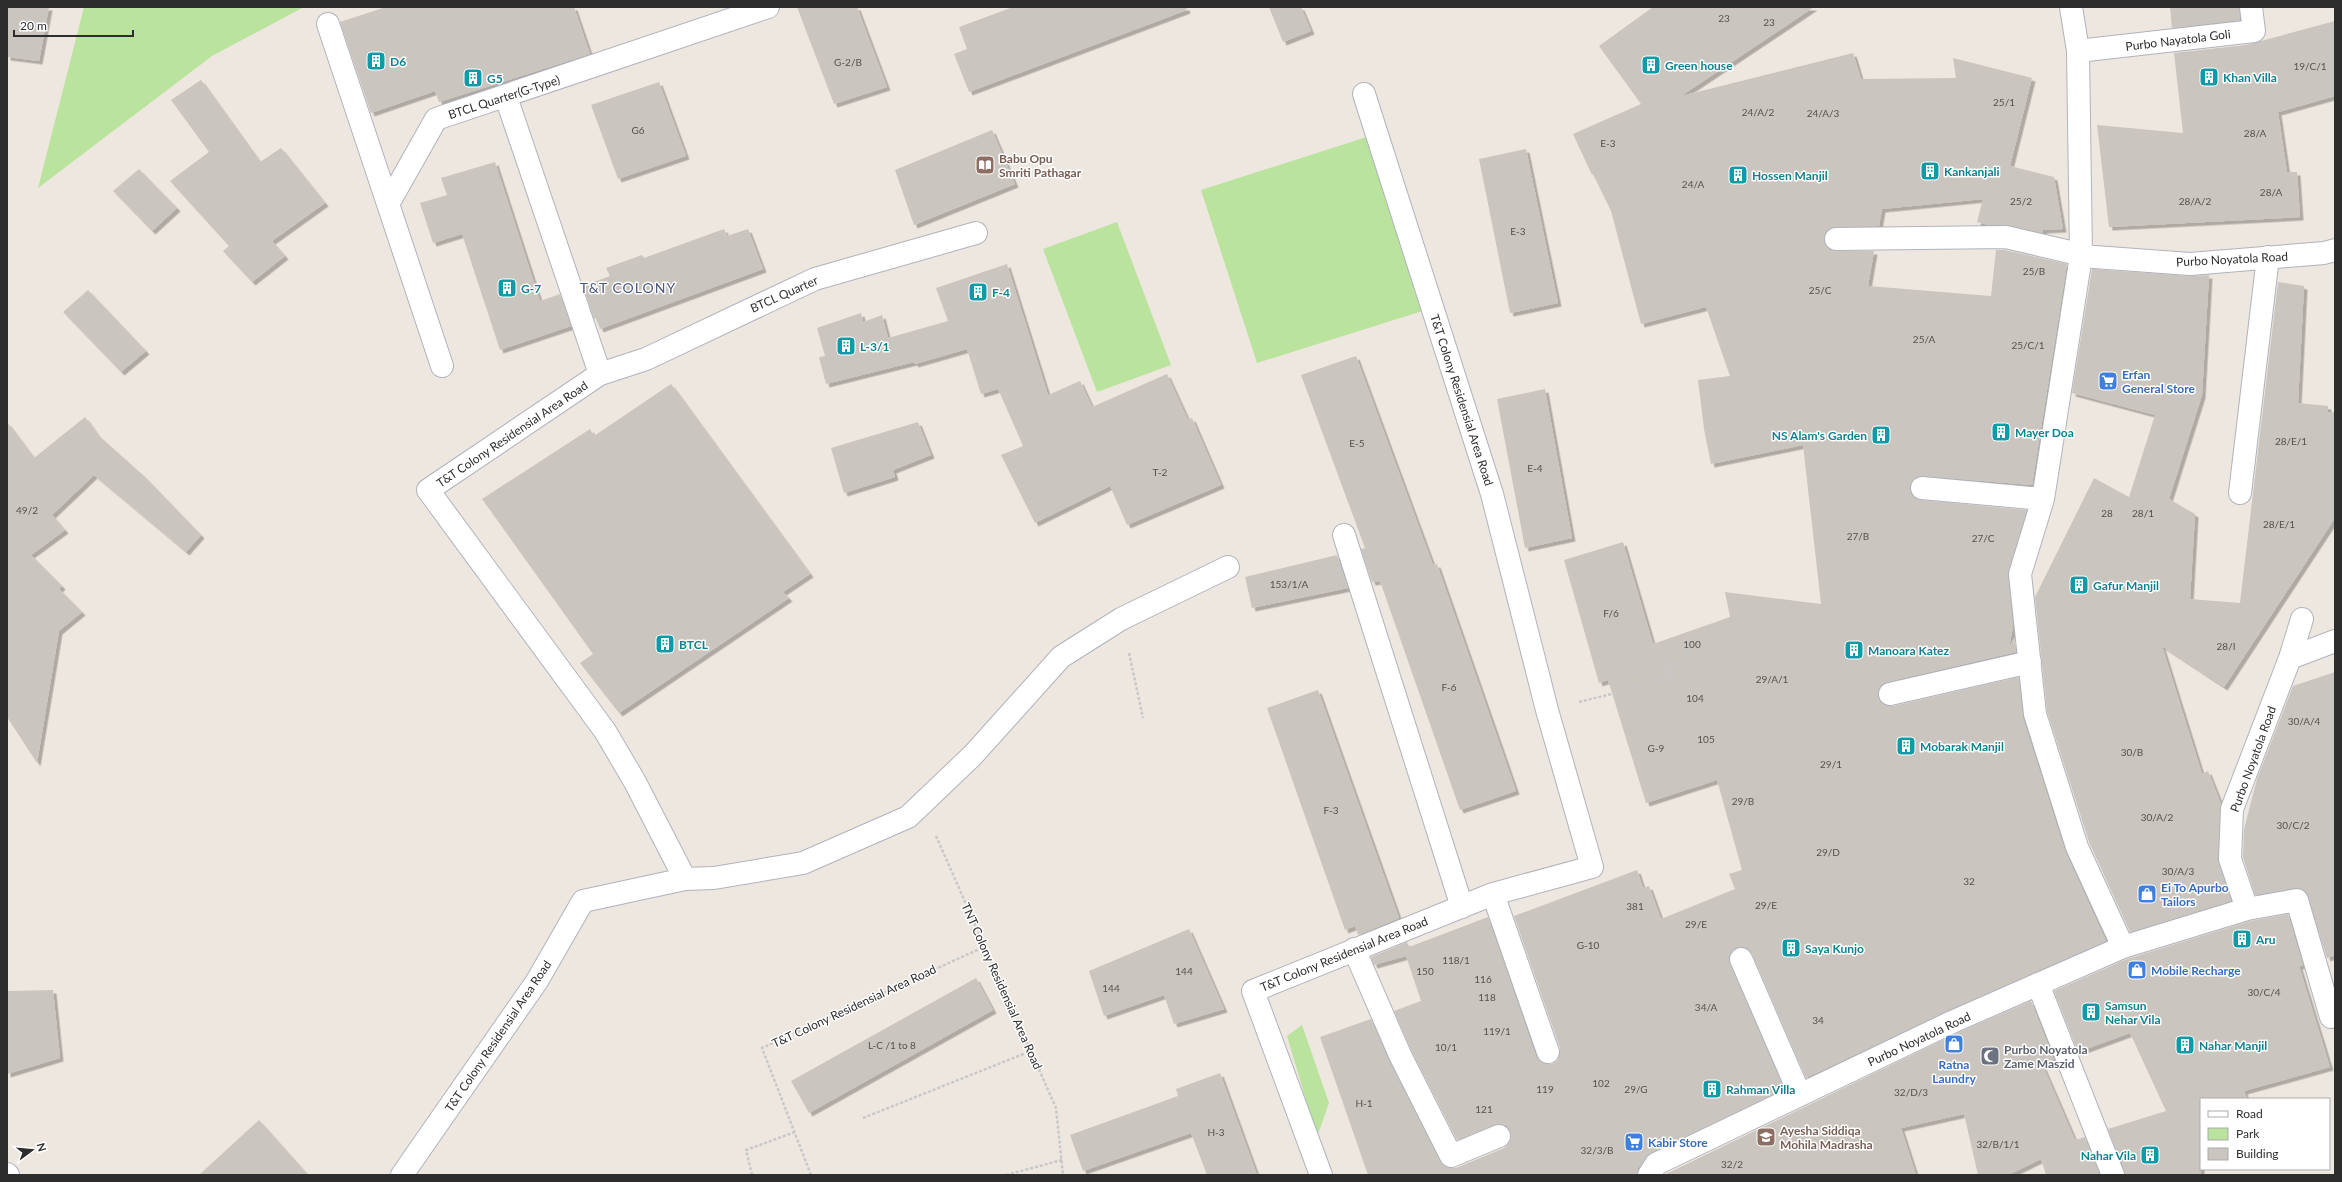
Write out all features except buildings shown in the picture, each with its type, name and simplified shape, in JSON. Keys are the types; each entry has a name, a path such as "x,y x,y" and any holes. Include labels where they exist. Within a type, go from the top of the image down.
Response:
{"street":[{"name":"BTCL Quarter(G-Type)","path":"388,204 436,119 596,67 768,7"},
{"path":"2071,7 2078,51 2075,254 2043,499 2020,574 2035,714 2077,847 2123,947"},
{"name":"Purbo Nayatola Goli","path":"2078,51 2254,31 2251,7"},
{"path":"328,24 442,366"},
{"name":"T&T Colony Residensial Area Road","path":"1321,1175 1253,991 1493,894 1592,867 1547,710 1492,494 1364,94"},
{"name":"T&T Colony Residensial Area Road","path":"506,97 600,374 428,490 606,731 635,782 685,879"},
{"name":"BTCL Quarter","path":"600,374 646,359 815,280 976,233"},
{"name":"Purbo Noyatola Road","path":"1836,239 2006,237 2075,254 2190,264 2335,250"},
{"path":"2240,493 2268,257"},
{"path":"1922,488 2043,499"},
{"path":"1344,535 1462,907"},
{"name":"T&T Colony Residensial Area Road","path":"402,1175 538,981 584,902 685,879 714,878 803,863 908,817 973,755 1061,657 1121,619 1228,567"},
{"name":"Purbo Noyatola Road","path":"2246,909 2230,859 2232,809 2290,658 2302,619"},
{"path":"2290,658 2335,641"},
{"path":"1890,694 2030,662"},
{"path":"1493,894 1548,1052"},
{"name":"Purbo Noyatola Road","path":"1649,1175 1656,1164 1952,1022 2123,947 2246,909 2297,900 2331,1017"},
{"path":"1354,949 1400,1055 1451,1156 1499,1136"},
{"path":"1741,959 1800,1095"},
{"path":"2038,984 2113,1175"}],"path":[{"path":"1121,619 1143,718"},
{"path":"1547,710 1671,679 1667,666 1689,659 1685,644"},
{"name":"TNT Colony Residensial Area Road","path":"924,801 930,822 986,946 1056,1108 1063,1175"},
{"name":"T&T Colony Residensial Area Road","path":"811,1175 762,1048 986,946"},
{"path":"863,1118 1031,1051"},
{"path":"752,1175 746,1150 795,1132"},
{"path":"1006,1175 1062,1160"}],"green space":[{"path":"84,7 304,7 212,56 38,188"},
{"path":"1376,134 1432,308 1257,363 1201,190"},
{"path":"1117,222 1171,365 1097,392 1043,249"},
{"path":"1302,1025 1329,1103 1317,1137 1287,1036"}],"place":[{"name":"D6","path":"376,61"},
{"name":"Green house","path":"1651,65"},
{"name":"Khan Villa","path":"2209,77"},
{"name":"G5","path":"473,78"},
{"name":"Babu Opu Smriti Pathagar","path":"985,165"},
{"name":"Kankanjali","path":"1930,171"},
{"name":"Hossen Manjil","path":"1738,175"},
{"name":"G-7","path":"507,288"},
{"name":"F-4","path":"978,292"},
{"name":"L-3/1","path":"846,346"},
{"name":"Erfan General Store","path":"2108,381"},
{"name":"Mayer Doa","path":"2001,432"},
{"name":"NS Alam's Garden","path":"1881,435"},
{"name":"Gafur Manjil","path":"2079,585"},
{"name":"BTCL","path":"665,644"},
{"name":"Manoara Katez","path":"1854,650"},
{"name":"Mobarak Manjil","path":"1906,746"},
{"name":"Ei To Apurbo Tailors","path":"2147,894"},
{"name":"Aru","path":"2242,939"},
{"name":"Saya Kunjo","path":"1791,948"},
{"name":"Mobile Recharge","path":"2137,970"},
{"name":"Samsun Nehar Vila","path":"2091,1012"},
{"name":"Ratna Laundry","path":"1954,1044"},
{"name":"Nahar Manjil","path":"2185,1045"},
{"name":"Purbo Noyatola Zame Maszid","path":"1990,1056"},
{"name":"Rahman Villa","path":"1712,1089"},
{"name":"Ayesha Siddiqa Mohila Madrasha","path":"1766,1137"},
{"name":"Kabir Store","path":"1634,1142"},
{"name":"Nahar Vila","path":"2150,1155"}],"district":[{"name":"T&T COLONY","path":"628,287"}]}
